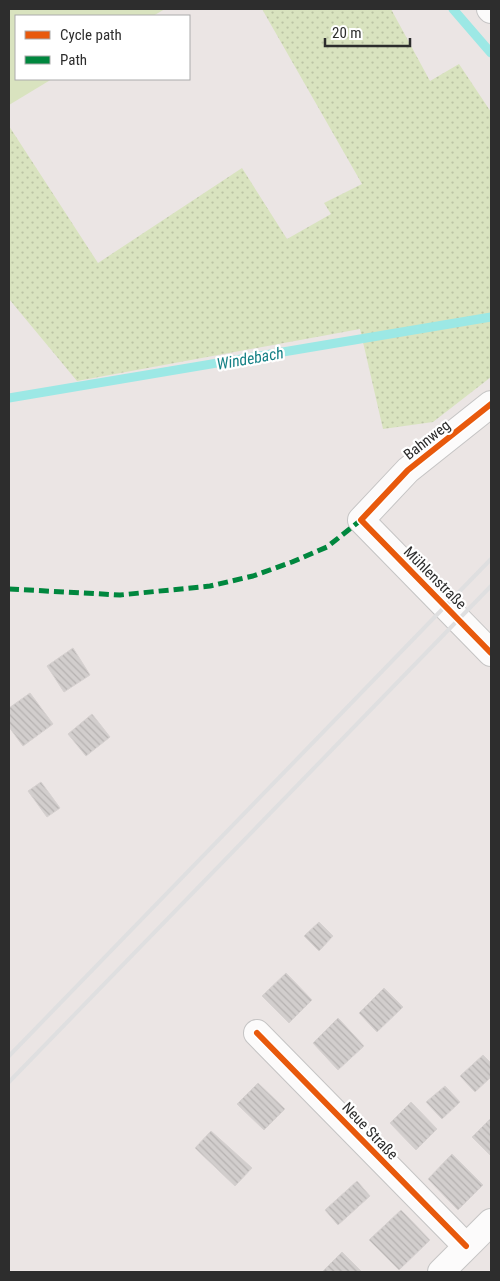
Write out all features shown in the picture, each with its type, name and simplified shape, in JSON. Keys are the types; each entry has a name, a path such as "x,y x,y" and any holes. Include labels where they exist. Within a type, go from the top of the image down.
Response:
{"street":[{"name":"Bahnweg","path":"360,520 408,470 491,404"},
{"name":"Mühlenstraße","path":"360,520 491,653"},
{"name":"Neue Straße","path":"257,1033 466,1246"},
{"path":"441,1272 491,1222"}],"green space":[{"path":"9,9 165,9 155,15 15,15 15,80 50,80 9,105"},
{"path":"262,9 391,9 430,81 459,64 491,112 491,377 433,422 383,429 360,329 77,381 9,299 9,126 98,263 242,168 287,239 331,214 324,203 362,184"}],"building":[{"path":"73,648 90,675 64,692 47,666"},
{"path":"30,693 53,724 23,746 9,727 9,708"},
{"path":"92,714 110,737 86,756 68,734"},
{"path":"41,782 60,808 47,817 28,791"},
{"path":"319,922 333,936 319,951 304,936"},
{"path":"286,973 312,1000 289,1023 262,996"},
{"path":"384,988 403,1007 377,1032 359,1013"},
{"path":"338,1018 364,1046 338,1070 313,1043"},
{"path":"483,1055 491,1063 491,1077 475,1092 460,1076"},
{"path":"258,1083 285,1109 264,1130 237,1104"},
{"path":"445,1086 460,1102 442,1119 426,1102"},
{"path":"411,1102 437,1129 416,1150 390,1123"},
{"path":"491,1118 491,1156 472,1137"},
{"path":"211,1131 252,1168 235,1186 195,1148"},
{"path":"452,1154 483,1185 458,1210 428,1179"},
{"path":"357,1181 370,1196 338,1225 325,1210"},
{"path":"401,1210 430,1240 399,1270 369,1240"},
{"path":"342,1252 362,1272 322,1272"}],"waterway":[{"path":"453,9 491,53"},
{"name":"Windebach","path":"9,398 491,317"}],"railway":[{"path":"9,1056 491,559"},
{"path":"9,1082 491,586"}],"marked path":[{"path":"9,589 120,595 210,586 253,576 327,547 361,520"}],"cycle path":[{"path":"491,404 408,470 361,520 491,653"},
{"path":"257,1033 466,1246"}]}
